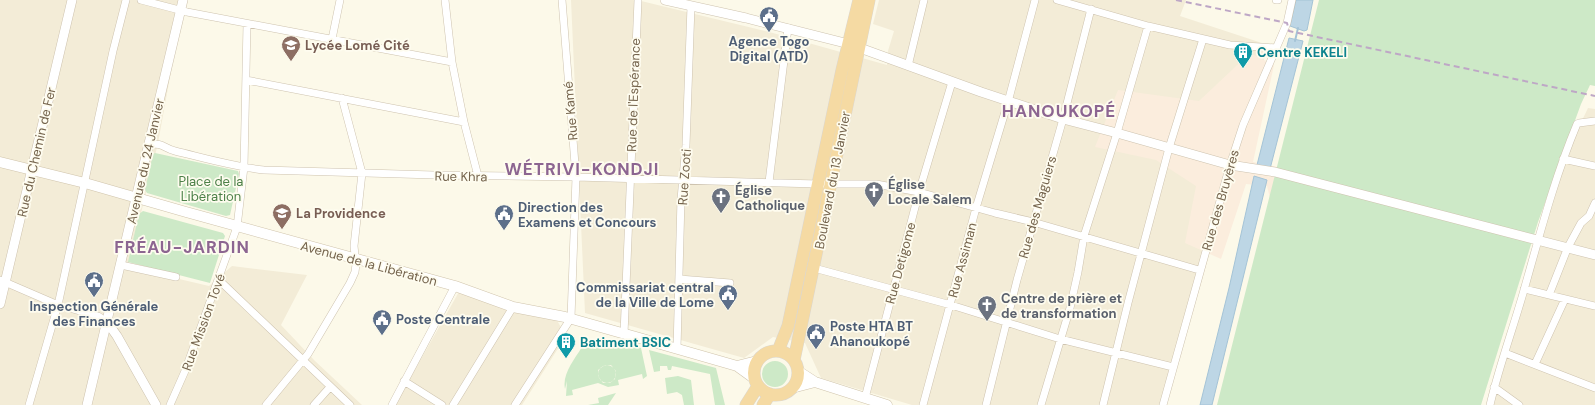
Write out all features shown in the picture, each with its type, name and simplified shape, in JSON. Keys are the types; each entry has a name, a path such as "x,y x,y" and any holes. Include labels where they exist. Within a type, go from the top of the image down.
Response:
{"highway":[{"name":"Boulevard du 13 Janvier","path":"778,351 788,326 854,72 854,46 859,0"},
{"name":"Boulevard du 13 Janvier","path":"854,46 869,0"},
{"name":"Boulevard du 13 Janvier","path":"796,365 814,268 825,184"},
{"path":"746,405 756,382 755,367 757,361 765,354 778,351 784,352 796,365 798,377 792,388 782,394 770,394 763,391 756,382"},
{"path":"763,405 770,394"}],"main road":[{"name":"Avenue de la Libération","path":"0,162 85,183 237,227 356,258 455,286 513,307 571,318 737,366"},
{"path":"737,366 757,361"},
{"path":"796,365 815,382 887,405"},
{"path":"737,366 756,382"},
{"path":"792,388 815,382"}],"street":[{"name":"Rue du Chemin de Fer","path":"0,304 3,281 32,170 72,0"},
{"path":"29,405 58,305 113,51 126,0"},
{"path":"141,0 247,24 452,62"},
{"name":"Avenue du 24 Janvier","path":"87,405 183,0"},
{"path":"332,39 340,0"},
{"path":"445,0 452,62 464,122 478,176"},
{"name":"Rue Kamé","path":"562,0 576,177 571,318"},
{"name":"Rue de l'Espérance","path":"624,334 638,0"},
{"path":"665,0 788,28 854,46 1008,102 1063,119 1230,165 1249,167 1271,172 1595,255"},
{"path":"908,66 924,0"},
{"name":"Rue Assiman","path":"923,405 976,208 1008,102 1035,0"},
{"path":"1057,0 1148,26 1230,45 1277,48"},
{"name":"Rue des Bruyères","path":"1163,405 1199,270 1230,165 1243,125 1287,23 1292,0"},
{"name":"Rue Zooti","path":"677,349 691,6"},
{"name":"Rue des Maguiers","path":"986,405 1006,323 1063,119 1091,9"},
{"name":"Rue Mission Tové","path":"170,405 219,280 237,227 244,167 247,24"},
{"path":"1041,405 1074,292 1084,236 1117,133 1148,26"},
{"path":"769,182 788,28"},
{"path":"1103,405 1169,148 1203,39"},
{"path":"246,80 464,122"},
{"name":"Rue Detigome","path":"865,398 919,192 952,82"},
{"path":"266,405 303,361 350,284 355,272 356,258 354,246 362,173 342,98"},
{"path":"1490,405 1537,239 1563,158 1577,124 1595,121"},
{"name":"Rue Khra","path":"149,145 158,143 170,150 244,167 264,170 478,176 630,178 683,181 876,184 919,192 1033,222 1199,270"},
{"path":"1563,158 1595,166"},
{"path":"1549,295 1568,247 1580,223 1589,216 1595,203"},
{"path":"121,265 176,277"},
{"path":"814,268 951,305 1060,339 1173,367"},
{"path":"679,279 730,283"},
{"path":"219,280 350,405"},
{"path":"3,281 58,305 98,316 107,322 112,328 156,405"},
{"path":"392,405 455,286"},
{"path":"1524,289 1595,306"},
{"path":"1535,364 1565,299"},
{"path":"453,405 513,307"},
{"path":"515,405 571,318"},
{"path":"1504,354 1535,364 1595,388"},
{"path":"404,381 442,405"},
{"path":"314,405 330,387"},
{"path":"1494,387 1519,405"}],"shaded area":[{"path":"0,0 184,0 158,143 128,267 209,286 232,266 307,275 281,325 315,361 362,405 0,405"},
{"path":"571,0 637,0 773,33 887,65 888,51 894,31 873,24 879,0 1186,0 1180,16 1268,45 1165,405 912,405 821,378 805,343 773,337 744,358 585,313"},
{"path":"1250,53 1274,65 1253,162 1359,184 1271,202 1267,186 1246,184 1221,259 1185,243 1196,186 1156,160 1095,147 1118,90 1199,101"},
{"path":"1588,108 1595,109 1595,405 1492,405 1563,160"},
{"path":"460,290 555,317 566,336 522,405 395,405"}],"green space":[{"path":"1319,0 1595,0 1595,86 1590,85 1581,104 1538,222 1481,405 1217,405"},
{"name":"Place de la Libération","path":"155,153 238,171 239,174 230,215 226,216 147,193 145,190 153,154"},
{"path":"143,211 223,233 225,236 210,283 128,262 139,214"},
{"path":"601,338 641,348 647,376 643,379 642,374 618,380 619,385 608,387 598,383 572,390 573,395 566,396 567,381 565,389 565,378 569,367 582,347 585,349 588,346 596,349","holes":["605,365 611,365 616,371 615,379 610,383 603,383 598,376 598,370"]},
{"path":"649,350 716,368 725,405 715,405 710,374 672,366 671,370 668,370 667,366 660,366 660,371 654,372"},
{"path":"775,361 784,365 788,374 784,383 775,387 766,383 762,374 766,365"},
{"path":"607,365 613,368 616,374 613,380 607,383 601,380 598,374 601,368"},
{"path":"678,376 691,380 694,405 684,405 682,395 677,392 667,394 665,378"},
{"path":"616,393 608,405 588,405 599,403 598,398"}],"water":[{"path":"1296,0 1313,0 1307,30 1304,31 1290,26"},
{"path":"1289,38 1303,41 1270,169 1257,165"},
{"path":"1254,176 1267,180 1212,405 1200,405 1229,288"}],"waterway":[{"path":"1295,41 1298,28"}],"railway":[{"path":"1176,0 1287,23 1289,31 1595,96"}],"place":[{"name":"Agence Togo Digital (ATD)","path":"769,33"},
{"name":"Lycée Lomé Cité","path":"291,62"},
{"name":"Centre KEKELI","path":"1243,69"},
{"name":"Église Locale Salem","path":"874,208"},
{"name":"Église Catholique","path":"721,214"},
{"name":"La Providence","path":"282,230"},
{"name":"Direction des Examens et Concours","path":"504,231"},
{"name":"Inspection Générale des Finances","path":"94,298"},
{"name":"Commissariat central de la Ville de Lome","path":"728,311"},
{"name":"Centre de prière et de transformation","path":"987,322"},
{"name":"Poste Centrale","path":"382,336"},
{"name":"Poste HTA BT Ahanoukopé","path":"816,350"},
{"name":"Batiment BSIC","path":"566,359"}],"district":[{"name":"HANOUKOPÉ","path":"1059,111"},
{"name":"WÉTRIVI-KONDJI","path":"582,169"},
{"name":"FRÉAU-JARDIN","path":"182,247"}]}
